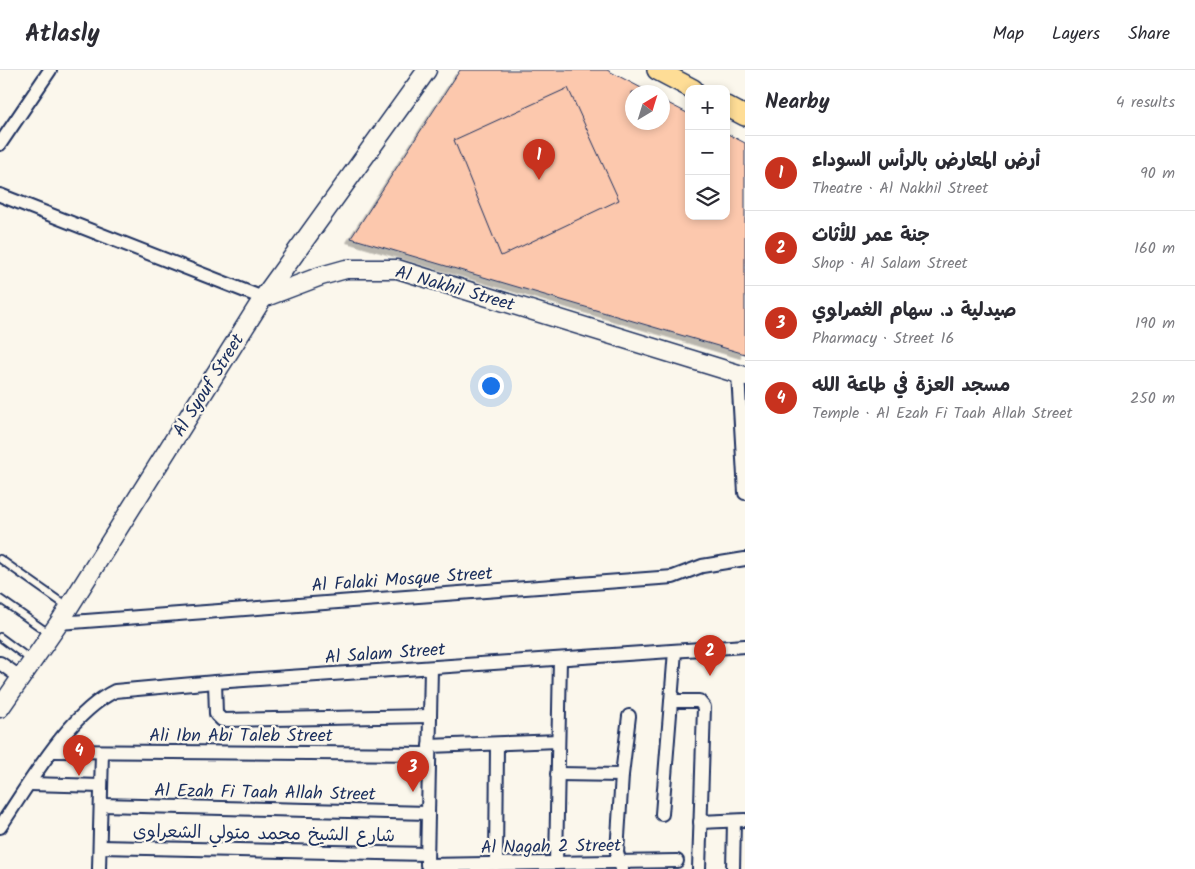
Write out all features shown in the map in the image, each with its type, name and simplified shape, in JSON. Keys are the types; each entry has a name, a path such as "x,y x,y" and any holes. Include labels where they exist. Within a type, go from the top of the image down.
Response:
{"main road":[{"name":"Al Syouf Street","path":"0,708 69,608 263,298 427,70"},
{"path":"657,70 685,85"},
{"path":"730,108 745,116"},
{"name":"Al Nakhil Street","path":"263,298 346,269 372,267 397,269 741,375"}],"street":[{"path":"0,144 50,70"},
{"path":"0,195 263,298"},
{"path":"741,375 745,493"},
{"name":"Al Falaki Mosque Street","path":"55,629 673,577 702,566 745,560"},
{"name":"Al Salam Street","path":"0,827 53,751 88,708 100,698 115,691 215,682 745,646"},
{"path":"662,814 675,651"},
{"path":"556,863 560,659"},
{"path":"0,663 21,678"},
{"path":"427,863 431,668"},
{"path":"215,682 216,714 222,720 430,716"},
{"path":"671,701 699,701 703,704 699,869"},
{"path":"621,866 617,852 622,775 629,716"},
{"name":"Ali Ibn Abi Taleb Street","path":"53,751 429,750 558,741"},
{"path":"496,864 497,744"},
{"path":"99,869 102,752"},
{"path":"558,774 622,775"},
{"path":"30,784 101,786"},
{"name":"Al Ezah Fi Taah Allah Street","path":"101,805 428,813"},
{"path":"700,822 740,820 733,869"},
{"name":"شارع الشيخ محمد متولي الشعراوى","path":"100,847 427,863"},
{"name":"Al Nagah 2 Street","path":"427,863 556,863 621,866 676,861"}],"lane":[{"path":"0,559 69,608"},
{"path":"0,600 55,629"},
{"path":"0,637 32,661"}],"building":[{"path":"460,70 607,70 636,85 625,85 625,130 670,130 670,104 685,112 685,220 730,220 730,135 745,143 745,354 351,238"},
{"path":"568,88 619,200 501,256 454,140"}],"place":[{"name":"أرض المعارض بالرأس السوداء","path":"539,180"},
{"name":"جنة عمر للأثاث","path":"710,676"},
{"name":"مسجد العزة في طاعة الله","path":"79,776"},
{"name":"صيدلية د. سهام الغمراوي","path":"413,792"}]}
